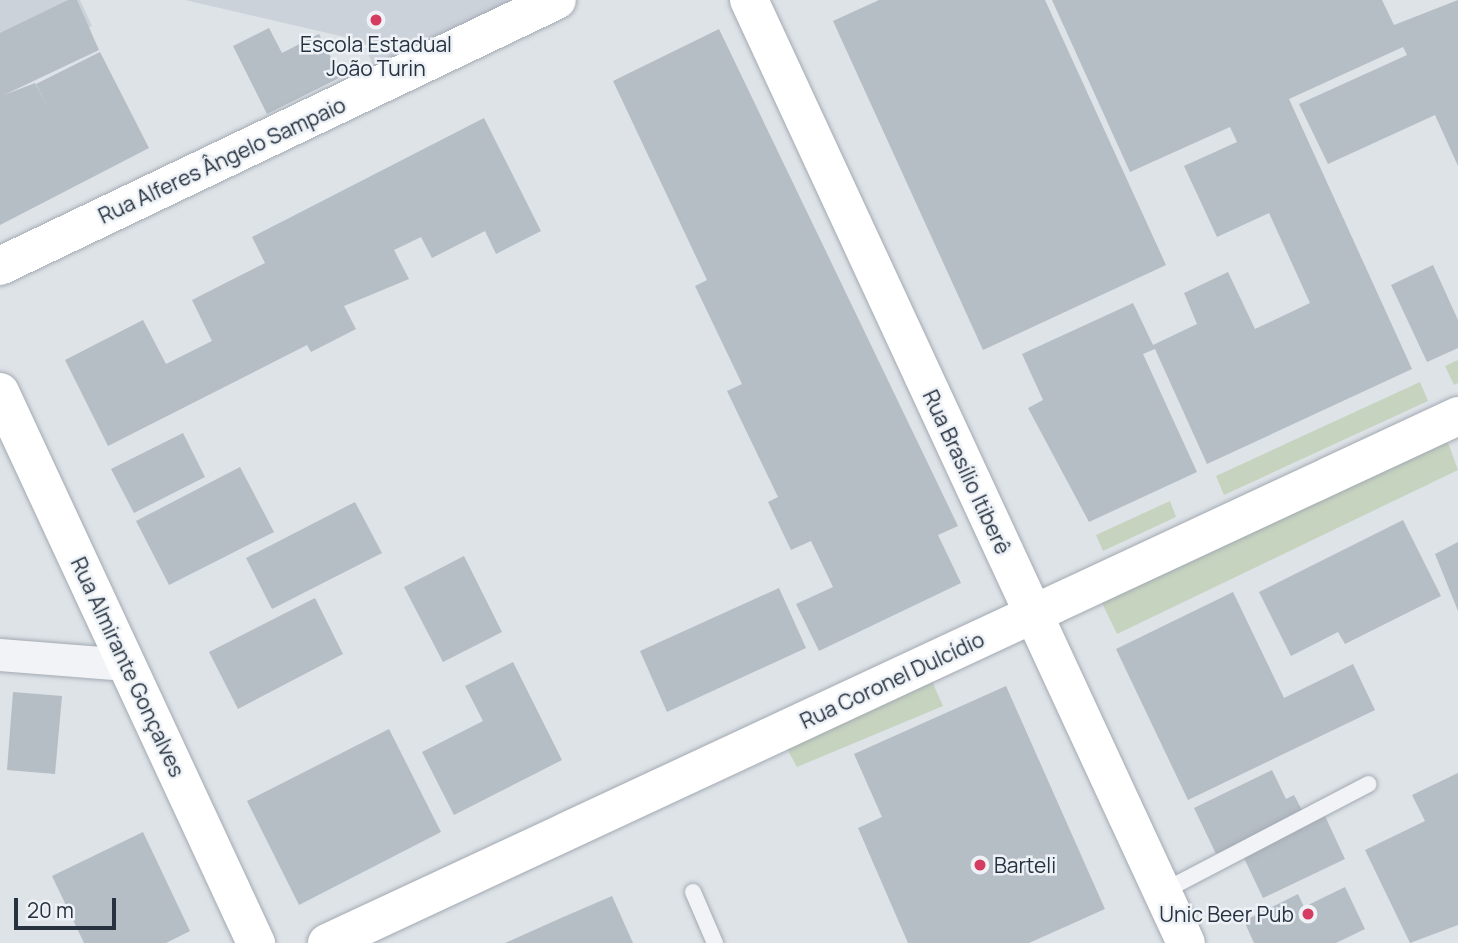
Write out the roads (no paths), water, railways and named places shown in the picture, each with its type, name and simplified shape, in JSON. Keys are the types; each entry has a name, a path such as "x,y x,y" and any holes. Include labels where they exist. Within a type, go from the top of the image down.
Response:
{"street":[{"name":"Rua Alferes Ângelo Sampaio","path":"0,266 557,0"},
{"name":"Rua Brasílio Itiberê","path":"749,0 1186,943"},
{"name":"Rua Almirante Gonçalves","path":"0,392 256,943"},
{"name":"Rua Coronel Dulcídio","path":"327,943 1458,416"},
{"path":"0,655 127,665"}],"lane":[{"path":"1162,892 1369,784"},
{"path":"693,892 715,943"}],"place":[{"name":"Escola Estadual João Turin","path":"376,20"},
{"name":"Barteli","path":"980,865"},
{"name":"Unic Beer Pub","path":"1308,914"}]}
